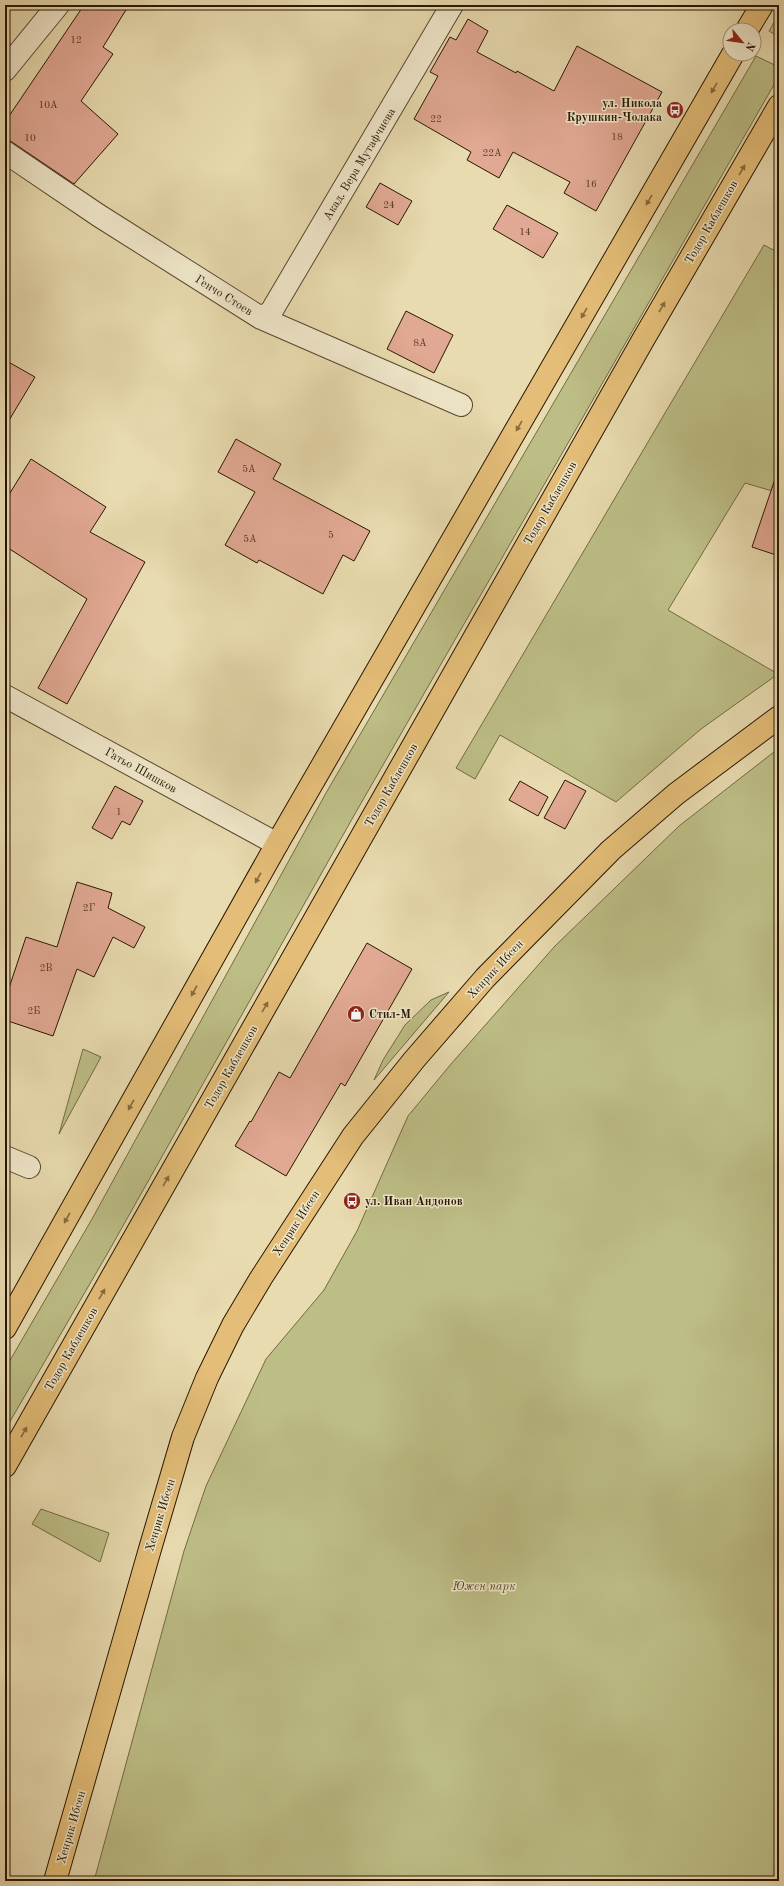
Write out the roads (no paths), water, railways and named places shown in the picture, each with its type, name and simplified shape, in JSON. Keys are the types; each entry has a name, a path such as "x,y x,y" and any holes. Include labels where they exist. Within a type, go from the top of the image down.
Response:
{"main road":[{"path":"752,22 762,5"},
{"path":"5,1328 277,844 728,62"},
{"name":"Тодор Каблешков","path":"5,1466 643,340 779,106"},
{"name":"Хенрик Ибсен","path":"55,1881 183,1438 207,1378 233,1325 261,1278 353,1136 414,1060 485,978 611,850 676,794 779,717"}],"street":[{"path":"5,70 58,5"},
{"name":"Акад. Вера Мутафчиева","path":"261,318 271,312 452,5"},
{"name":"Генчо Стоев","path":"5,152 98,215 261,318 461,405"},
{"name":"Гатьо Шишков","path":"5,696 277,844"},
{"path":"5,1157 29,1167"}],"place":[{"name":"ул. Никола Крушкин-Чолака","path":"675,110"},
{"name":"Стил-М","path":"356,1014"},
{"name":"ул. Иван Андонов","path":"352,1201"}],"park label":[{"name":"Южен парк","path":"484,1586"}]}
